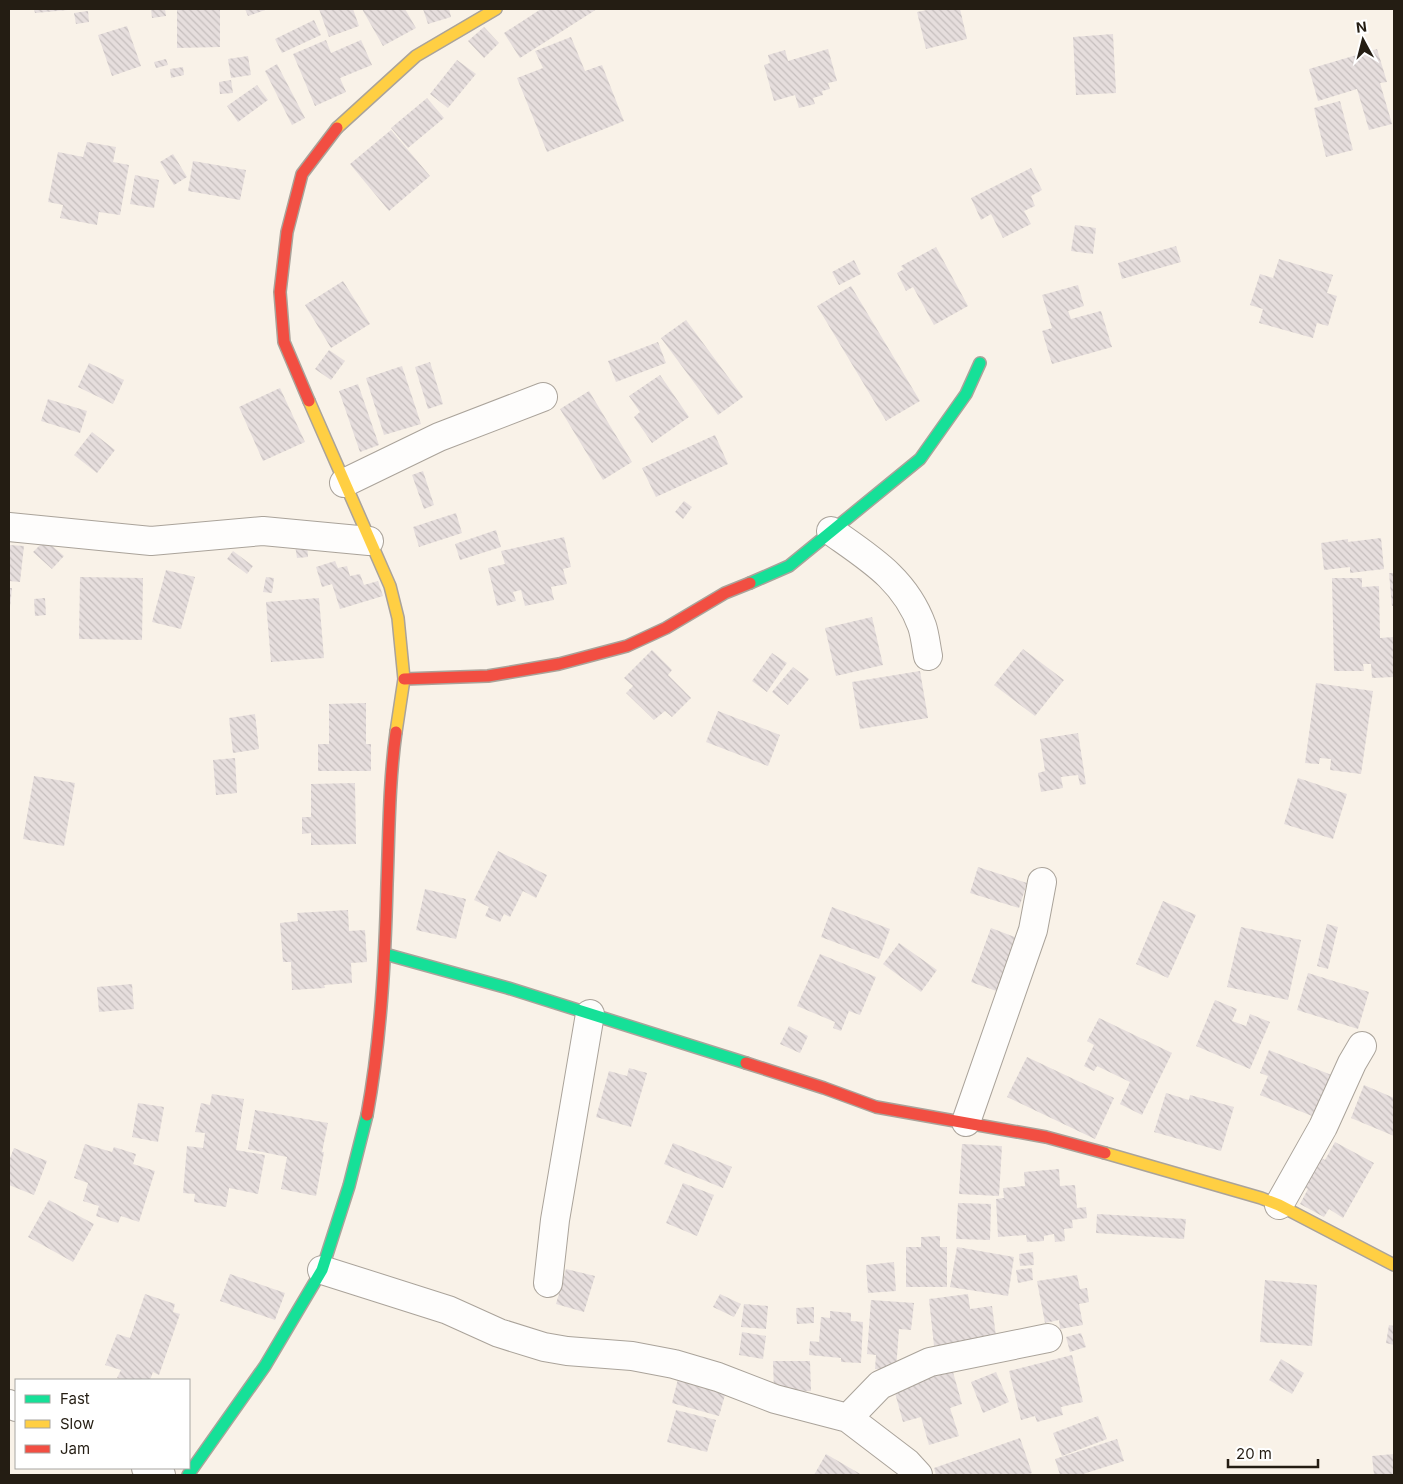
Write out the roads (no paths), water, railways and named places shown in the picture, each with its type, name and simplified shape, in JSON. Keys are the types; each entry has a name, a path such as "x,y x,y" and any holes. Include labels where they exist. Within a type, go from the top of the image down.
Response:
{"street":[{"path":"188,1475 265,1366 322,1270 350,1186 367,1114 378,1042 385,954 394,746 404,679 398,618 390,586 284,342 280,292 287,232 302,174 333,132 416,56 496,9"},
{"path":"404,679 488,676 558,664 627,646 666,628 725,593 789,566 920,459 966,394 980,362"},
{"path":"344,483 439,437 543,397"},
{"path":"9,527 151,541 263,531 369,541"},
{"path":"831,531 873,560 903,588 922,626 928,656"},
{"path":"966,1122 1034,930 1042,882"},
{"path":"385,954 508,988 824,1088 876,1107 1046,1137 1261,1198 1279,1205 1394,1265"},
{"path":"548,1283 555,1220 590,1014"},
{"path":"1279,1205 1323,1127 1352,1063 1362,1046"},
{"path":"322,1270 448,1310 498,1333 544,1347 566,1351 632,1356 674,1364 718,1377 775,1399 848,1418 907,1462 918,1475"},
{"path":"848,1418 880,1385 930,1362 1048,1338"},
{"path":"148,1469 161,1475"}]}
